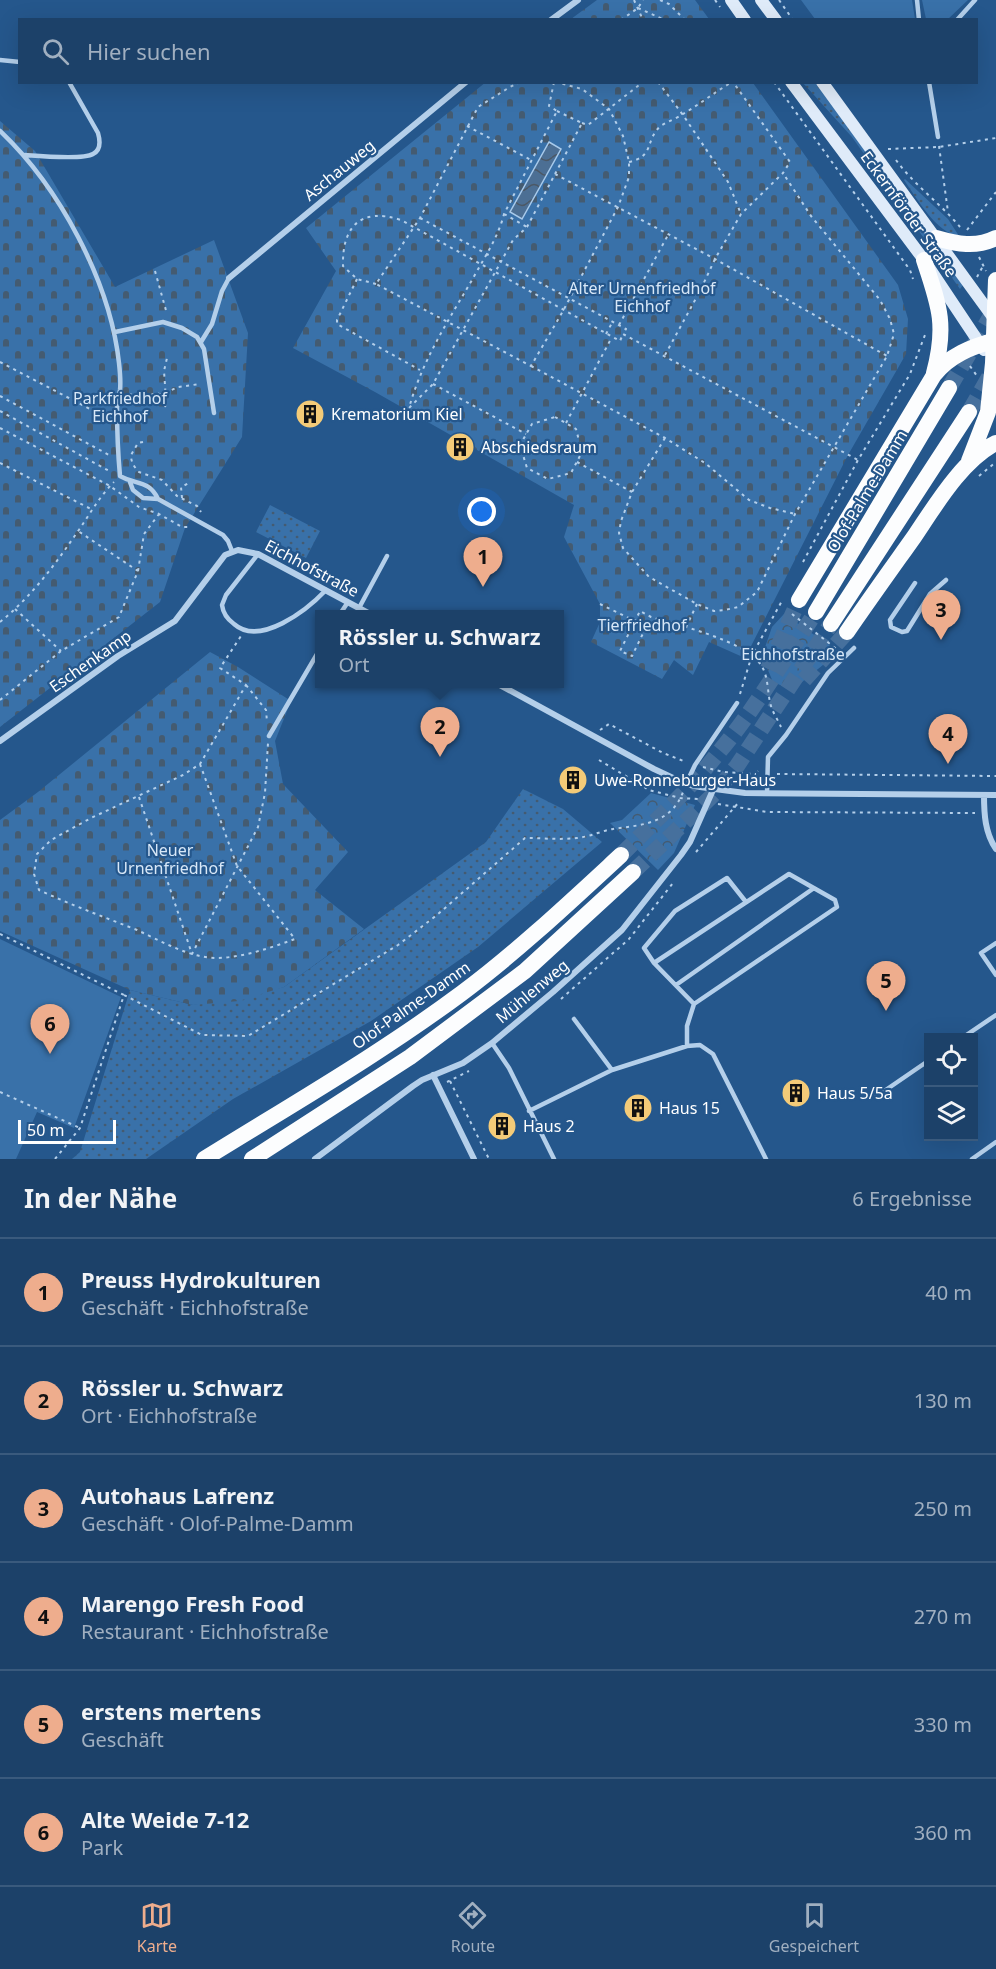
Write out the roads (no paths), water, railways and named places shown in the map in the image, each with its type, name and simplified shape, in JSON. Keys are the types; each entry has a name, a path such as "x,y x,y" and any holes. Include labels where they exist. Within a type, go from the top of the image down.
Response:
{"highway":[{"path":"936,238 956,243 968,239 984,243 996,238"},
{"path":"924,260 935,293 941,323 940,344 934,375"},
{"path":"847,632 967,464 988,412 994,366 990,342 995,320 996,282"},
{"path":"794,606 934,375 949,358 990,342"},
{"name":"Olof-Palme-Damm","path":"816,612 949,388"},
{"path":"831,624 969,412"},
{"path":"967,464 996,443"},
{"name":"Olof-Palme-Damm","path":"204,1159 396,1040 463,992 513,954 621,855"},
{"path":"252,1159 430,1043 525,971 633,872"}],"main road":[{"path":"731,0 744,18"},
{"path":"761,0 774,18"},
{"name":"Eckernförder Straße","path":"792,84 924,260 990,342"},
{"name":"Eckernförder Straße","path":"823,84 995,320"}],"street":[{"path":"554,18 578,0"},
{"name":"Aschauweg","path":"229,278 464,84"},
{"name":"Eichhofstraße","path":"232,551 244,550 258,554 362,610"},
{"name":"Eschenkamp","path":"0,741 118,657 175,621 220,560 232,551"},
{"path":"505,688 654,769 686,784 713,790 767,793 996,795"},
{"name":"Mühlenweg","path":"315,1159 413,1086 463,1063 492,1043 554,992 622,930 681,855 713,790"},
{"path":"984,795 984,814 990,840 996,849"},
{"path":"433,1075 474,1159"}],"lane":[{"path":"917,0 919,18"},
{"path":"959,18 975,0"},
{"path":"0,60 18,62"},
{"path":"25,155 81,157 92,155 99,148 98,132 70,84"},
{"path":"929,84 938,138"},
{"path":"0,131 25,155 63,213 86,254 104,296 115,332 120,380 120,393 117,401 120,477 149,487 158,500"},
{"path":"201,342 212,324 222,291 229,278"},
{"path":"115,332 150,324 170,323 182,328 201,342 211,383 214,413"},
{"path":"130,482 138,495 149,500 158,500 225,537 232,551"},
{"path":"258,554 226,595 222,605 227,617 244,632 257,632 279,624 304,611 326,590"},
{"path":"359,608 387,556"},
{"path":"915,583 890,620 891,627 902,632 907,631 930,594 946,580"},
{"path":"343,610 348,602"},
{"path":"767,793 768,757 786,735 828,673 854,648"},
{"path":"268,736 315,657"},
{"path":"686,784 695,765 737,703"},
{"path":"654,963 789,874 835,900 837,907 694,1004 687,1026 687,1046"},
{"path":"694,1004 654,963 644,948 675,911 727,878 746,902"},
{"path":"676,985 814,888"},
{"path":"996,943 981,953 996,975"},
{"path":"969,1033 996,1015"},
{"path":"574,1019 612,1070"},
{"path":"492,1043 509,1068 554,1159"},
{"path":"529,1110 612,1070 687,1046 700,1045 713,1054 766,1159"},
{"path":"877,1096 924,1064"},
{"path":"972,1159 996,1142"}],"water":[{"path":"549,142 561,149 522,219 510,212"}],"tunnel":[{"path":"949,388 996,307"},
{"path":"969,412 992,372"},
{"path":"768,669 799,600"},
{"path":"621,855 708,766 757,701 816,612"},
{"path":"633,872 714,794 737,766 831,624"},
{"path":"804,680 847,632"}],"place":[{"name":"Krematorium Kiel","path":"310,414"},
{"name":"Abschiedsraum","path":"460,447"},
{"name":"Preuss Hydrokulturen","path":"483,587"},
{"name":"Autohaus Lafrenz","path":"941,640"},
{"name":"Rössler u. Schwarz","path":"440,757"},
{"name":"Marengo Fresh Food","path":"948,764"},
{"name":"Uwe-Ronneburger-Haus","path":"573,780"},
{"name":"erstens mertens","path":"886,1011"},
{"name":"Alte Weide 7-12","path":"50,1054"},
{"name":"Haus 5/5a","path":"796,1093"},
{"name":"Haus 15","path":"638,1108"},
{"name":"Haus 2","path":"502,1126"}],"park label":[{"name":"Alter Urnenfriedhof Eichhof","path":"642,297"},
{"name":"Parkfriedhof Eichhof","path":"120,407"},
{"name":"Tierfriedhof","path":"642,625"},
{"name":"Neuer Urnenfriedhof","path":"170,859"}]}
